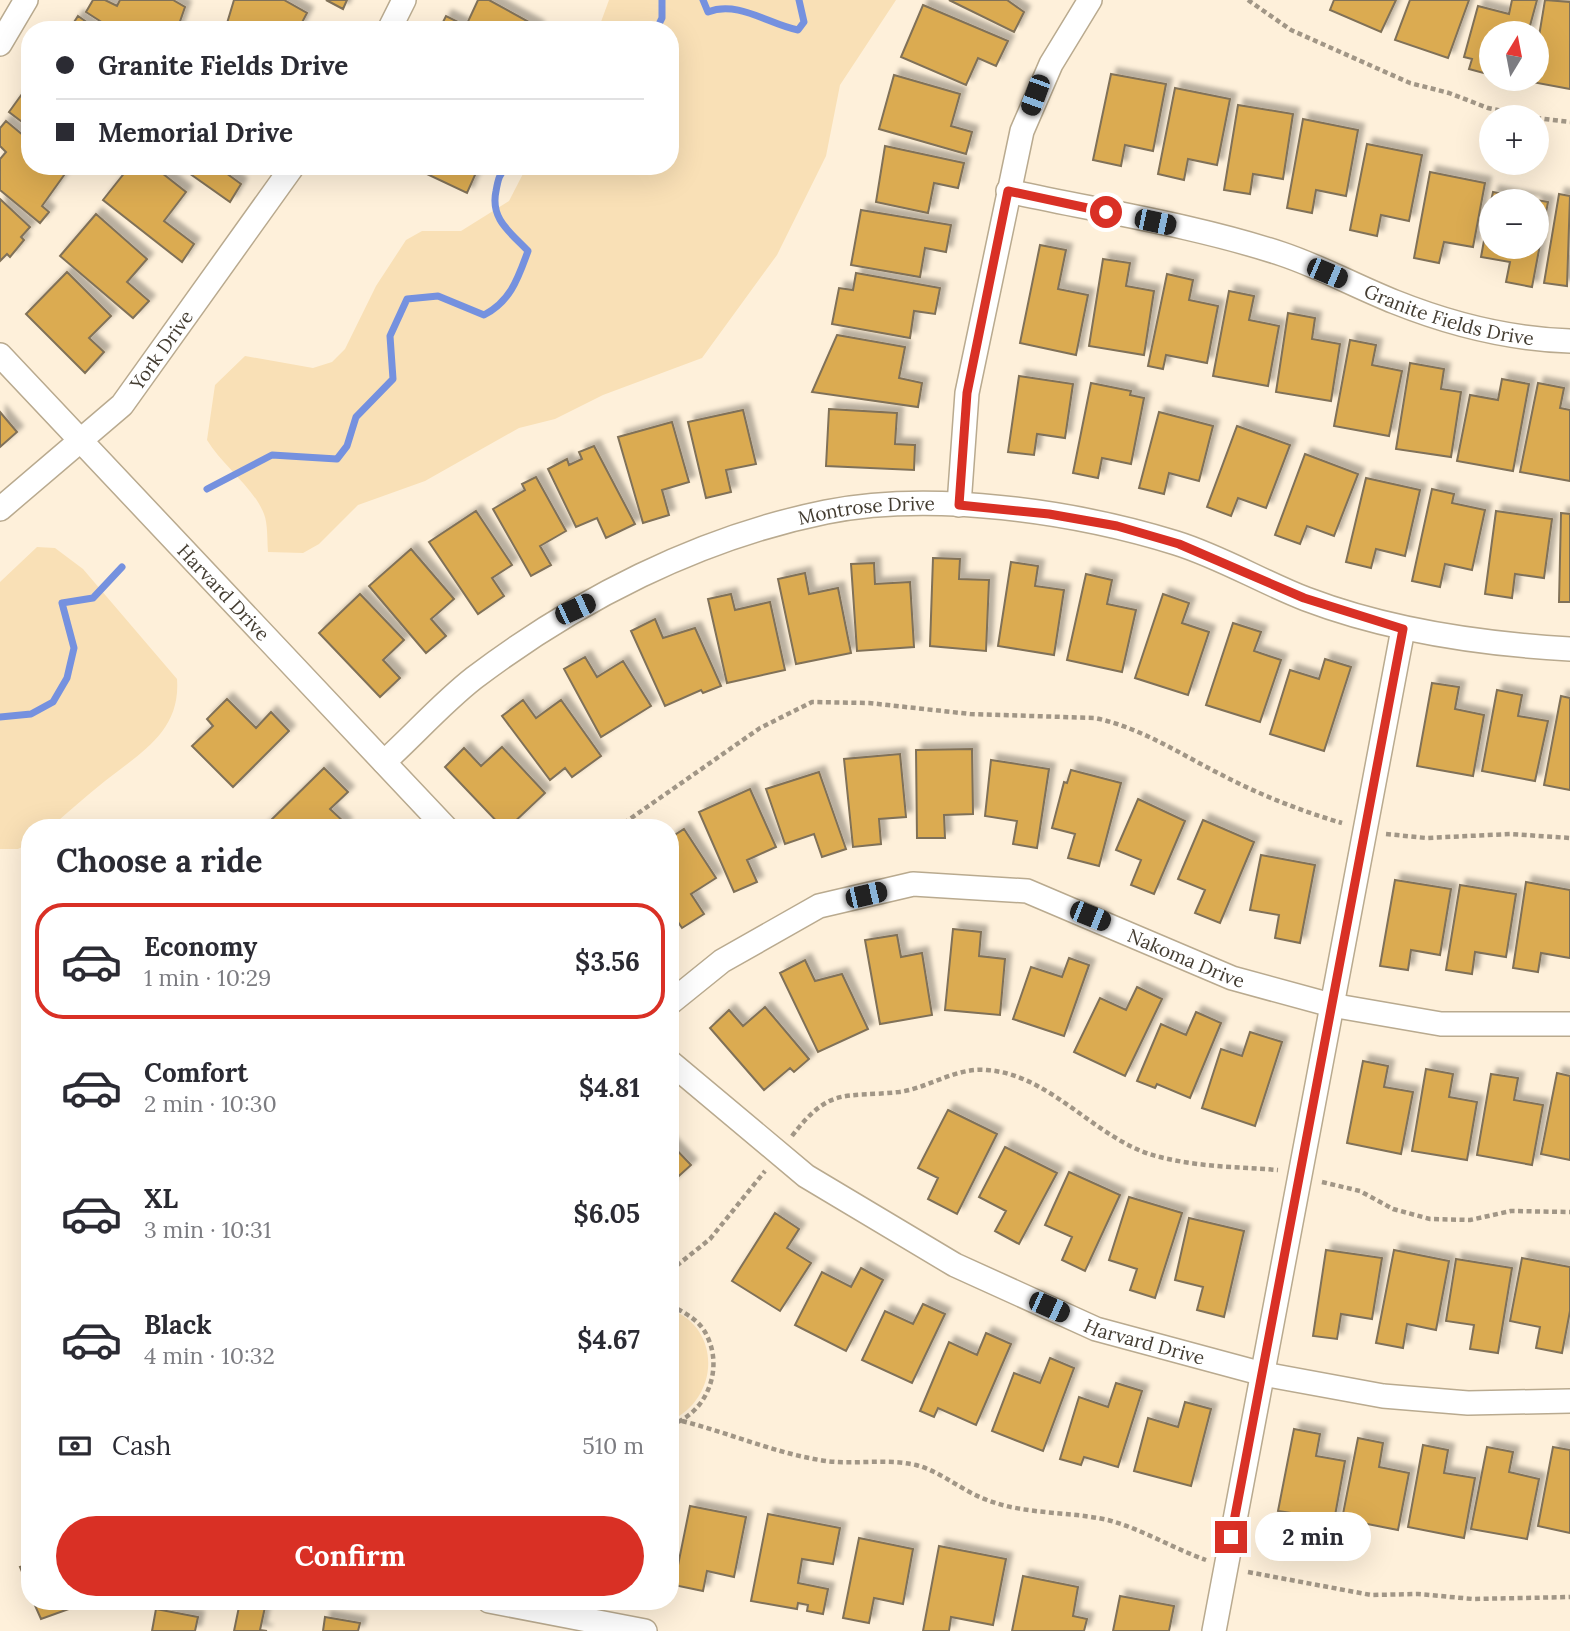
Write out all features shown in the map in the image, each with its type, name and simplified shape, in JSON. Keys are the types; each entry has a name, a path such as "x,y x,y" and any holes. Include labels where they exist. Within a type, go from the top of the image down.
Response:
{"street":[{"path":"0,44 26,0"},
{"path":"394,21 404,0"},
{"path":"959,505 967,393 1022,131 1035,95 1063,41 1090,0"},
{"name":"York Drive","path":"0,509 122,405 287,175"},
{"name":"Granite Fields Drive","path":"1008,191 1206,233 1259,247 1397,303 1471,326 1535,338 1570,341"},
{"name":"Harvard Drive","path":"0,355 438,819"},
{"name":"Montrose Drive","path":"384,762 471,680 575,609 688,555 763,528 828,512 890,506 959,505 1049,514 1117,526 1179,544 1304,598 1403,629 1570,649"},
{"path":"1214,1631 1403,629"},
{"name":"Nakoma Drive","path":"679,996 722,961 819,906 913,884 1027,891 1232,978 1331,1005 1441,1024 1570,1024"},
{"name":"Harvard Drive","path":"679,1070 806,1176 956,1265 1096,1329 1263,1374 1412,1400 1468,1403 1570,1401"},
{"path":"536,1610 645,1631"}],"path":[{"path":"1248,0 1292,30 1410,83 1480,105"},
{"path":"1549,120 1570,122"},
{"path":"630,819 760,728 812,702 835,702 929,712 1095,718 1114,722 1161,741 1270,798 1342,823"},
{"path":"1385,834 1426,838 1510,834 1570,838"},
{"path":"679,1264 710,1239 731,1216 809,1114 824,1104 858,1092 899,1092 961,1073 986,1069 1035,1086 1128,1146 1156,1156 1278,1170"},
{"path":"1322,1182 1360,1191 1393,1209 1430,1219 1470,1220 1511,1211 1570,1212"},
{"path":"679,1309 691,1315 707,1335 715,1358 711,1383 701,1405 679,1422"},
{"path":"682,1421 827,1461 882,1460 912,1464 929,1469 987,1500 1017,1508 1106,1520 1138,1529 1169,1548 1206,1560"},
{"path":"1248,1572 1371,1595 1418,1594 1473,1599 1570,1597"}],"shaded area":[{"path":"609,0 896,0 840,85 826,156 777,255 702,358 603,395 555,419 519,428 425,481 358,505 319,544 303,553 268,552 266,522 259,504 207,440 215,385 245,356 313,368 332,362 345,349 376,286 406,240 422,231 461,231 509,201 522,175 679,175 679,21 601,21"},
{"path":"37,547 55,548 83,569 177,679 172,713 156,739 60,819 21,819 21,848 18,849 0,849 0,582"},
{"path":"679,1314 699,1332 706,1347 708,1364 706,1381 698,1397 679,1415"}],"building":[{"path":"93,0 105,0 117,6 120,0 173,0 185,7 180,21 100,21 86,12"},
{"path":"234,0 284,0 307,13 303,21 228,21"},
{"path":"326,0 347,0 343,9"},
{"path":"478,0 489,0 527,21 468,21"},
{"path":"949,0 1007,0 1024,12 1014,32"},
{"path":"1334,0 1396,0 1381,32 1330,10"},
{"path":"1410,0 1469,0 1448,58 1395,40"},
{"path":"1512,0 1537,0 1531,21 1479,21 1479,72 1469,69 1472,59 1464,57 1478,6 1509,14"},
{"path":"1545,0 1570,2 1570,89 1549,85 1549,21 1542,21"},
{"path":"923,5 1008,41 996,66 978,58 966,85 901,57"},
{"path":"446,16 456,21 444,21"},
{"path":"1111,74 1166,84 1153,151 1125,145 1121,166 1093,160"},
{"path":"894,75 960,94 951,126 972,132 966,154 879,129"},
{"path":"1175,88 1230,99 1217,165 1188,159 1184,180 1158,174"},
{"path":"21,95 21,121 9,112"},
{"path":"1238,105 1293,114 1283,179 1253,174 1250,194 1224,190"},
{"path":"1303,119 1358,130 1346,196 1316,190 1312,213 1287,208"},
{"path":"6,121 21,134 21,175 64,175 42,206 49,212 40,223 0,190 0,159 6,152 0,146 0,128"},
{"path":"1367,144 1422,155 1409,221 1381,215 1377,236 1350,230"},
{"path":"885,146 964,163 958,188 934,183 928,213 876,202"},
{"path":"1430,172 1485,183 1484,189 1479,189 1479,215 1473,247 1444,242 1439,263 1414,258"},
{"path":"123,175 164,175 186,192 164,221 194,244 182,262 103,200"},
{"path":"192,175 229,175 241,184 230,202"},
{"path":"429,175 475,175 467,193"},
{"path":"1559,194 1570,196 1567,286 1544,283"},
{"path":"0,199 30,227 21,237 24,240 10,257 7,254 0,261"},
{"path":"861,210 951,225 946,252 925,248 920,277 851,265"},
{"path":"96,214 147,259 127,282 149,301 133,318 60,256"},
{"path":"1040,245 1066,250 1058,289 1088,295 1076,355 1020,343"},
{"path":"1103,259 1130,263 1126,286 1154,291 1144,355 1089,346"},
{"path":"1493,259 1537,259 1532,287 1506,282 1510,262"},
{"path":"67,272 111,316 89,338 104,352 85,373 26,314"},
{"path":"856,273 940,288 935,314 914,311 910,338 832,324 839,288 853,290"},
{"path":"1167,274 1193,280 1189,300 1218,306 1207,363 1166,355 1163,369 1148,366"},
{"path":"1229,291 1254,296 1249,320 1279,326 1268,386 1213,376"},
{"path":"1288,313 1315,318 1312,339 1340,344 1331,401 1276,392"},
{"path":"837,335 905,347 899,378 922,383 918,407 812,392"},
{"path":"1350,340 1376,345 1372,365 1402,371 1389,436 1334,426"},
{"path":"1410,363 1444,369 1441,389 1461,392 1451,457 1396,449"},
{"path":"1019,376 1073,384 1065,438 1037,434 1034,455 1008,452"},
{"path":"1502,379 1529,384 1513,471 1457,461 1470,395 1498,400"},
{"path":"1091,383 1131,391 1130,395 1144,398 1131,464 1102,458 1098,478 1073,473"},
{"path":"1538,383 1564,388 1560,408 1570,410 1570,481 1520,472"},
{"path":"829,409 897,413 895,444 915,445 914,470 826,466"},
{"path":"743,410 756,464 726,470 731,492 706,498 688,422"},
{"path":"0,412 17,432 0,447"},
{"path":"1159,412 1213,426 1199,481 1169,473 1164,494 1139,488"},
{"path":"672,422 689,482 662,490 669,515 643,523 618,437"},
{"path":"1237,426 1290,445 1266,508 1238,498 1231,516 1207,507"},
{"path":"594,446 635,524 606,538 597,518 576,527 548,469 567,459 569,465 582,459 579,452"},
{"path":"1305,454 1358,474 1334,536 1307,526 1300,544 1275,535"},
{"path":"536,477 566,531 540,546 551,565 531,576 493,509 525,490 522,484"},
{"path":"1366,478 1420,490 1405,556 1376,549 1371,568 1346,562"},
{"path":"1432,489 1454,494 1452,503 1485,510 1472,570 1445,564 1440,587 1412,581"},
{"path":"476,511 512,565 492,578 504,596 478,614 429,542"},
{"path":"1496,511 1552,519 1544,578 1515,574 1512,598 1485,594"},
{"path":"1561,513 1570,514 1570,602 1559,602"},
{"path":"411,549 454,599 431,619 446,636 426,653 369,586"},
{"path":"933,558 960,559 959,579 989,580 986,651 930,646"},
{"path":"1011,562 1038,566 1035,586 1064,590 1054,655 998,646"},
{"path":"874,563 875,584 910,582 914,647 857,651 851,564"},
{"path":"805,573 809,594 838,588 851,653 796,664 778,579"},
{"path":"1086,574 1112,580 1107,604 1136,610 1122,672 1067,660"},
{"path":"360,594 404,640 383,660 400,678 380,697 319,633"},
{"path":"731,594 735,610 770,602 785,670 727,683 708,599"},
{"path":"1163,594 1189,603 1182,623 1209,632 1188,695 1135,678"},
{"path":"655,619 663,638 695,628 721,686 703,693 701,690 665,706 631,631"},
{"path":"1233,623 1261,632 1254,651 1281,660 1260,722 1206,705"},
{"path":"585,657 597,677 623,661 651,706 601,737 564,669"},
{"path":"1325,659 1351,667 1324,751 1270,734 1290,670 1319,679"},
{"path":"1432,683 1459,687 1455,709 1484,715 1473,776 1417,766"},
{"path":"1497,690 1522,695 1518,716 1548,721 1535,781 1482,771"},
{"path":"1561,696 1570,698 1570,790 1544,785"},
{"path":"227,699 256,728 271,712 289,731 233,787 192,746 213,726 207,719"},
{"path":"523,700 536,718 561,700 601,756 572,777 565,768 550,780 502,716"},
{"path":"502,747 545,793 518,819 494,819 445,767 464,748 481,766"},
{"path":"972,749 973,814 944,815 945,838 917,838 916,750"},
{"path":"900,754 906,817 879,819 881,844 853,847 844,759"},
{"path":"991,760 1049,769 1037,848 1013,844 1017,821 985,816"},
{"path":"324,768 348,792 330,809 341,819 272,819"},
{"path":"1071,770 1121,783 1099,866 1068,858 1075,834 1052,828 1064,782 1067,783"},
{"path":"819,772 846,849 822,857 814,834 785,844 766,789"},
{"path":"750,789 776,847 747,860 757,882 734,892 699,812"},
{"path":"1138,799 1185,821 1154,894 1131,885 1141,860 1116,850"},
{"path":"1203,820 1254,842 1220,923 1195,913 1205,890 1178,879"},
{"path":"684,829 716,878 691,894 704,914 682,928 679,924 679,832"},
{"path":"1261,855 1315,865 1300,943 1275,938 1279,915 1250,910"},
{"path":"1395,880 1451,889 1440,955 1411,950 1408,970 1380,966"},
{"path":"1526,882 1570,890 1570,958 1541,953 1538,972 1513,968"},
{"path":"1460,885 1516,894 1506,957 1475,952 1472,974 1446,970"},
{"path":"953,929 981,932 979,956 1005,959 1000,1015 945,1010"},
{"path":"897,935 901,957 922,953 932,1015 880,1024 865,940"},
{"path":"1069,958 1089,965 1064,1036 1013,1019 1031,967 1062,977"},
{"path":"805,960 815,981 842,974 868,1029 818,1052 780,973"},
{"path":"1137,987 1162,999 1125,1076 1074,1052 1100,998 1126,1010"},
{"path":"765,1007 809,1059 794,1072 790,1068 764,1090 710,1028 729,1010 743,1026"},
{"path":"1196,1012 1221,1023 1190,1098 1157,1084 1155,1088 1137,1081 1161,1024 1186,1035"},
{"path":"1250,1032 1282,1042 1255,1126 1202,1108 1221,1049 1242,1056"},
{"path":"1363,1061 1388,1066 1384,1087 1413,1092 1401,1154 1347,1143"},
{"path":"1426,1069 1453,1074 1449,1097 1477,1102 1467,1160 1412,1151"},
{"path":"1557,1073 1570,1076 1570,1160 1541,1154"},
{"path":"1491,1074 1518,1078 1514,1100 1543,1105 1532,1165 1477,1155"},
{"path":"948,1110 997,1134 957,1214 928,1199 938,1178 918,1168"},
{"path":"1005,1147 1057,1173 1019,1244 995,1231 1006,1211 979,1197"},
{"path":"679,1152 691,1165 679,1176"},
{"path":"1069,1172 1120,1195 1085,1271 1062,1260 1072,1237 1045,1225"},
{"path":"1129,1197 1182,1213 1155,1298 1130,1290 1137,1269 1109,1260"},
{"path":"775,1213 799,1229 787,1248 811,1263 780,1311 732,1281"},
{"path":"1189,1218 1244,1231 1224,1317 1197,1310 1203,1287 1175,1280"},
{"path":"1326,1250 1382,1258 1372,1319 1341,1314 1337,1339 1313,1336"},
{"path":"1394,1250 1449,1261 1436,1330 1407,1324 1403,1348 1376,1343"},
{"path":"1522,1258 1570,1267 1570,1311 1562,1353 1536,1348 1540,1327 1510,1321"},
{"path":"1456,1259 1512,1268 1498,1353 1470,1349 1474,1325 1446,1321"},
{"path":"861,1268 883,1280 846,1351 795,1325 822,1272 851,1287"},
{"path":"923,1304 945,1314 912,1383 862,1360 885,1311 913,1324"},
{"path":"986,1333 1011,1344 976,1425 938,1408 934,1417 920,1411 949,1342 977,1355"},
{"path":"1050,1358 1074,1368 1043,1451 992,1431 1014,1373 1040,1383"},
{"path":"1116,1383 1142,1391 1118,1467 1084,1457 1081,1465 1060,1459 1079,1397 1108,1407"},
{"path":"1185,1402 1211,1409 1191,1486 1134,1471 1148,1418 1178,1427"},
{"path":"1294,1429 1320,1434 1316,1456 1345,1461 1334,1521 1314,1517 1312,1530 1290,1526 1292,1513 1278,1511"},
{"path":"1358,1438 1383,1443 1379,1467 1409,1473 1398,1530 1342,1519"},
{"path":"1423,1445 1448,1450 1444,1473 1475,1478 1464,1538 1408,1527"},
{"path":"1487,1447 1513,1452 1509,1472 1539,1479 1527,1539 1471,1529"},
{"path":"1553,1447 1570,1450 1570,1533 1538,1526"},
{"path":"690,1506 746,1517 734,1577 707,1571 703,1591 679,1586 679,1560"},
{"path":"768,1514 840,1528 833,1564 802,1559 798,1583 828,1589 823,1614 807,1611 808,1605 798,1603 797,1609 751,1601"},
{"path":"859,1538 913,1549 903,1604 874,1598 869,1623 843,1618"},
{"path":"939,1546 1006,1559 993,1625 951,1617 949,1631 923,1631"},
{"path":"1023,1576 1078,1587 1073,1616 1087,1619 1084,1631 1012,1631"},
{"path":"1120,1596 1174,1606 1169,1631 1113,1631"},
{"path":"37,1610 66,1610 41,1619"},
{"path":"156,1610 198,1617 195,1631 152,1631"},
{"path":"238,1610 264,1610 260,1630 267,1631 234,1631"},
{"path":"325,1617 360,1623 358,1631 323,1631"}],"waterway":[{"path":"660,21 662,0"},
{"path":"703,0 708,12 719,9 742,11 798,30 804,22 799,0"},
{"path":"207,489 272,455 337,459 347,446 356,417 393,379 390,336 407,299 438,296 484,315 501,303 517,279 528,251 508,231 496,210 495,201 500,175"},
{"path":"0,717 31,714 53,702 67,678 74,648 62,603 93,598 122,567"}],"route":[{"path":"1106,212 1008,191 967,393 959,505 1049,514 1117,526 1179,544 1304,598 1403,629 1231,1537"}]}
